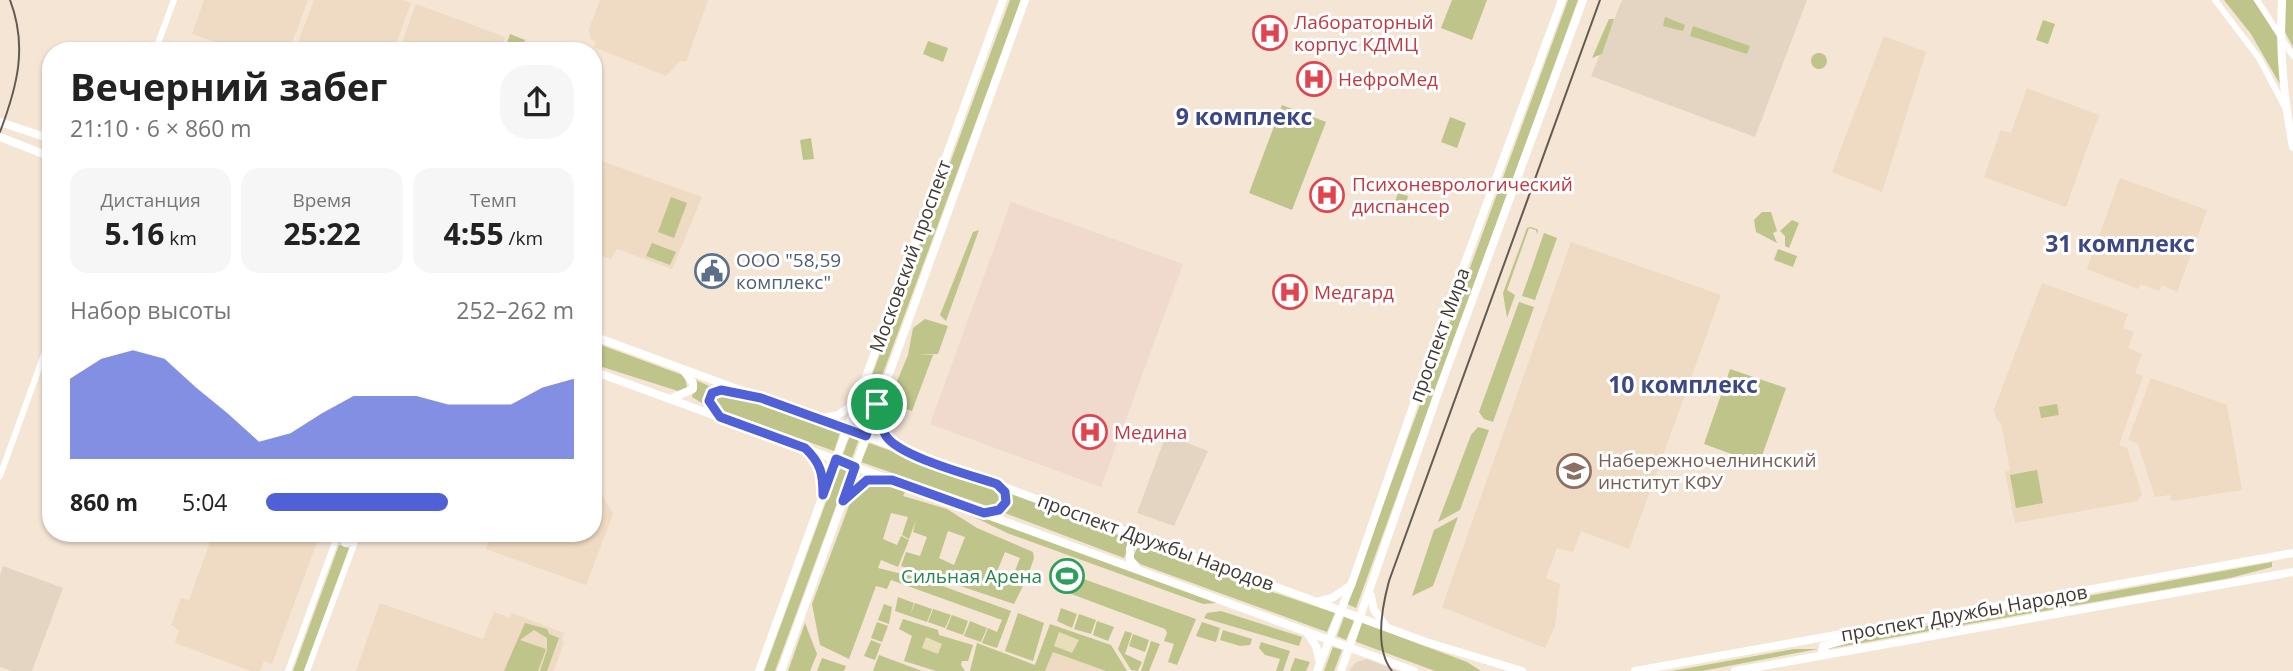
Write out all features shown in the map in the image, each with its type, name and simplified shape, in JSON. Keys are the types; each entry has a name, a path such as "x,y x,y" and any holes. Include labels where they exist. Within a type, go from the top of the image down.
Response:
{"main road":[{"name":"Московский проспект","path":"760,671 1003,0"},
{"name":"Московский проспект","path":"781,671 1025,0"},
{"name":"проспект Мира","path":"1319,667 1562,0"},
{"name":"проспект Мира","path":"1341,671 1371,593 1439,390 1583,0"},
{"path":"2282,0 2281,33 2286,110 2293,147"},
{"path":"0,121 42,136"},
{"path":"0,137 42,153"},
{"path":"39,152 35,144 42,141"},
{"name":"проспект Дружбы Народов","path":"602,339 1361,618 1479,660 1522,671"},
{"path":"670,399 693,389 693,383 682,369"},
{"name":"проспект Дружбы Народов","path":"602,374 1414,671"},
{"path":"720,417 709,401 712,393 721,390 761,398"},
{"path":"817,418 838,415 857,402"},
{"path":"877,404 886,437 904,450"},
{"path":"805,448 815,457 822,472 823,495"},
{"path":"843,501 867,480 892,480"},
{"path":"984,513 999,510 1006,502 1005,492 997,484"},
{"path":"1139,570 1130,560 1130,548 1135,544 1153,541"},
{"name":"проспект Дружбы Народов","path":"1635,671 2293,553"},
{"path":"2271,576 2278,567 2272,558"},
{"name":"проспект Дружбы Народов","path":"1735,671 2293,572"},
{"path":"1317,601 1332,598 1351,585"},
{"path":"1371,593 1374,610 1387,627"},
{"path":"1829,654 1822,651 1823,646 1851,640 1880,628"},
{"path":"1306,631 1316,646 1319,667"},
{"path":"1341,671 1353,659 1367,653"},
{"path":"1479,660 1485,671"}],"street":[{"path":"158,42 174,0"},
{"path":"2215,0 2259,58 2286,110"},
{"path":"2257,0 2281,33 2293,56"},
{"path":"0,477 42,360"},
{"path":"288,671 336,542"},
{"path":"307,671 355,542"}],"shaded area":[{"path":"204,0 308,0 292,42 216,42 192,34"},
{"path":"314,0 404,0 411,3 396,42 298,42"},
{"path":"600,0 708,0 686,62 680,61 666,76 602,50 602,42 591,40 589,29"},
{"path":"1622,0 1807,0 1755,137 1591,76"},
{"path":"416,4 505,37 503,42 402,42"},
{"path":"1884,36 1926,52 1882,192 1832,172"},
{"path":"2027,88 2099,115 2066,207 1984,177 2001,130 2011,133"},
{"path":"602,161 702,197 672,269 617,249 611,259 602,256"},
{"path":"2120,178 2207,210 2177,292 2162,285 2159,291 2141,284 2138,289 2087,269"},
{"path":"1011,202 1183,264 1101,487 930,424"},
{"name":"Набережночелнинский институт КФУ","path":"1571,242 1721,295 1629,549 1581,531 1573,552 1557,548 1546,578 1560,584 1555,626 1545,648 1442,607"},
{"path":"2042,283 2128,314 2123,328 2134,332 2128,348 2142,354 2135,373 2143,376 2119,445 2127,448 2142,494 2137,501 2015,523 2005,472 2010,470 2001,423 1996,419 1994,409"},
{"path":"2151,378 2227,405 2242,490 2172,501 2170,495 2155,497 2138,444 2128,440"},
{"path":"1166,435 1208,451 1174,526 1137,513"},
{"path":"602,496 613,514 586,585 486,549 489,542 602,542"},
{"path":"210,542 317,542 272,664 264,661 260,671 251,671 175,643 179,630 171,625 181,598 189,600"},
{"path":"3,566 63,588 32,671 12,671 0,667 0,575"},
{"path":"380,603 483,639 494,612 510,618 512,613 564,633 564,642 554,671 356,671"},
{"path":"1053,652 1096,667 1106,671 1045,671"},
{"path":"1367,659 1398,671 1349,671 1356,662"}],"green space":[{"path":"1010,0 1021,0 862,430 853,427"},
{"path":"1452,0 1487,0 1472,40 1441,28"},
{"path":"1568,0 1578,0 1356,608 1347,604"},
{"path":"2224,0 2253,0 2277,33 2281,86 2251,34"},
{"path":"2286,0 2293,0 2293,47 2285,32"},
{"path":"1665,17 1685,25 1683,31 1663,26"},
{"path":"1609,19 1614,19 1602,54 1592,58"},
{"path":"2043,20 2055,24 2048,44 2036,40"},
{"path":"1693,26 1750,46 1747,54 1690,36"},
{"path":"510,34 525,40 524,42 507,42"},
{"path":"928,41 948,48 943,62 923,54"},
{"path":"1819,53 1827,61 1819,69 1811,61"},
{"path":"1282,105 1326,122 1292,210 1249,193"},
{"path":"1450,117 1466,123 1457,148 1441,142"},
{"path":"811,138 814,159 803,160 800,140"},
{"path":"1398,193 1408,196 1403,215 1392,211"},
{"path":"671,197 687,203 674,238 658,232"},
{"path":"1762,212 1771,212 1777,231 1773,233 1777,243 1756,232 1754,220"},
{"path":"1792,220 1799,223 1789,248 1785,246 1785,236 1780,231"},
{"path":"1530,227 1537,229 1538,231 1537,234 1536,230 1529,228 1507,290 1515,295 1507,318 1503,293 1527,228"},
{"path":"979,230 946,321 940,315 973,232"},
{"path":"1544,233 1557,238 1535,300 1522,296"},
{"path":"652,243 676,252 670,265 646,256"},
{"path":"1778,249 1797,256 1793,267 1774,260"},
{"path":"1519,302 1534,307 1493,422 1484,419 1479,412"},
{"path":"925,319 948,326 938,354 917,355 933,355 912,411 888,403 908,355 913,328"},
{"path":"602,345 685,376 687,388 678,391 602,367"},
{"path":"1730,369 1786,388 1759,464 1704,444"},
{"path":"696,380 711,387 705,396 705,405 692,397"},
{"path":"726,393 840,433 834,451 721,410 714,404 715,397"},
{"path":"2057,404 2059,415 2041,418 2039,407"},
{"path":"1478,427 1489,430 1460,510 1438,522 1471,435"},
{"path":"850,436 859,439 852,458 843,454"},
{"path":"869,443 998,489 1004,499 1000,506 993,508 861,462"},
{"path":"840,464 850,468 775,671 764,671"},
{"path":"2037,470 2043,503 2016,508 2010,475"},
{"path":"874,482 905,492 903,496 947,509 977,528 1033,552 1034,558 1026,581 1015,571 1020,558 1005,552 994,579 1009,585 1014,572 1025,582 1014,604 901,566 906,552 920,556 927,537 913,532 916,520 909,539 902,535 908,517 891,513 883,539 897,545 901,536 909,540 898,567 881,560 878,568 923,579 1011,611 997,648 982,643 988,628 997,632 1002,620 891,580 887,589 876,586 849,659 820,645 812,604 853,495 865,484","holes":["948,531 965,537 954,565 939,558"]},
{"path":"1009,493 1106,529 1131,542 1124,558 1002,512 1010,504"},
{"path":"971,511 1217,603 1203,604 1007,533 964,512"},
{"path":"1458,517 1433,586 1412,596 1434,530"},
{"path":"339,545 349,548 304,671 293,671"},
{"path":"1137,548 1145,548 1335,613 1327,632 1140,564 1133,557"},
{"path":"2272,562 2272,567 2230,578 1827,649 1871,636"},
{"path":"1075,576 1196,619 1177,665 1168,662 1174,644 1164,641 1167,633 1165,629 1066,592"},
{"path":"898,597 914,603 910,615 915,603 932,609 927,622 895,611"},
{"path":"884,604 892,607 889,624 878,620"},
{"path":"1061,608 1077,614 1072,628 1057,621"},
{"path":"933,609 951,615 945,628 928,622"},
{"path":"1221,611 1302,637 1299,646 1204,618 1207,613"},
{"path":"1018,613 1044,623 1033,661 1005,651"},
{"path":"1079,614 1096,620 1091,634 1074,629"},
{"path":"952,615 968,621 963,635 946,629"},
{"path":"1344,617 1354,621 1346,640 1337,636"},
{"path":"903,619 938,630 939,635 973,645 968,661 962,661 961,665 965,671 936,671 904,661 912,636 899,629"},
{"path":"970,621 987,628 981,642 964,636"},
{"path":"1097,621 1114,627 1108,641 1093,635"},
{"path":"877,622 888,626 882,642 871,638"},
{"path":"1202,622 1220,628 1216,642 1196,636"},
{"path":"1361,622 1467,662 1481,671 1435,671 1354,641"},
{"path":"525,623 547,629 549,634 559,638 547,671 540,671 547,650 547,638 534,630 520,640 546,649 538,671 504,671"},
{"path":"805,623 817,654 810,671 788,671"},
{"path":"1050,624 1111,645 1127,671 1106,671 1053,652 1045,671 970,671 977,643 1035,665"},
{"path":"1223,630 1252,639 1250,645 1240,646 1220,640"},
{"path":"1125,631 1132,633 1125,654 1142,662 1138,671 1131,670 1118,649"},
{"path":"1133,634 1149,640 1145,652 1129,646"},
{"path":"871,640 881,644 875,660 864,656"},
{"path":"1151,641 1160,644 1149,671 1141,671"},
{"path":"1261,642 1290,651 1283,671 1276,671 1280,659 1265,655 1259,648"},
{"path":"1333,647 1342,650 1334,671 1324,671"},
{"path":"1794,649 1818,649 1702,671 1672,671"},
{"path":"879,655 922,671 873,671"},
{"path":"822,658 846,666 844,671 817,671"},
{"path":"1295,658 1310,662 1306,671 1290,671"}],"sand":[{"path":"1059,632 1079,640 1072,653 1054,646"},
{"path":"926,637 942,644 938,654 922,648"}],"tram line":[{"path":"0,132 18,67 18,34 10,0"},
{"path":"1392,671 1386,662 1381,639 1382,615 1389,581 1600,0"}],"place":[{"name":"Лабораторный корпус КДМЦ","path":"1270,33"},
{"name":"НефроМед","path":"1314,79"},
{"name":"Психоневрологический диспансер","path":"1327,195"},
{"name":"ООО \"58,59 комплекс\"","path":"712,271"},
{"name":"Медгард","path":"1290,292"},
{"name":"Медина","path":"1090,432"},
{"name":"Набережночелнинский институт КФУ","path":"1574,471"},
{"name":"Сильная Арена","path":"1067,576"}],"district":[{"name":"9 комплекс","path":"1244,117"},
{"name":"31 комплекс","path":"2120,244"},
{"name":"10 комплекс","path":"1683,385"}],"route":[{"path":"721,390 761,398 866,436 877,404 879,420 886,437 904,450 997,484 1007,497 1003,507 984,513 892,480 867,480 858,485 843,501 855,467 836,459 823,495 819,463 805,448 720,417 709,401 712,393 721,390"}]}
